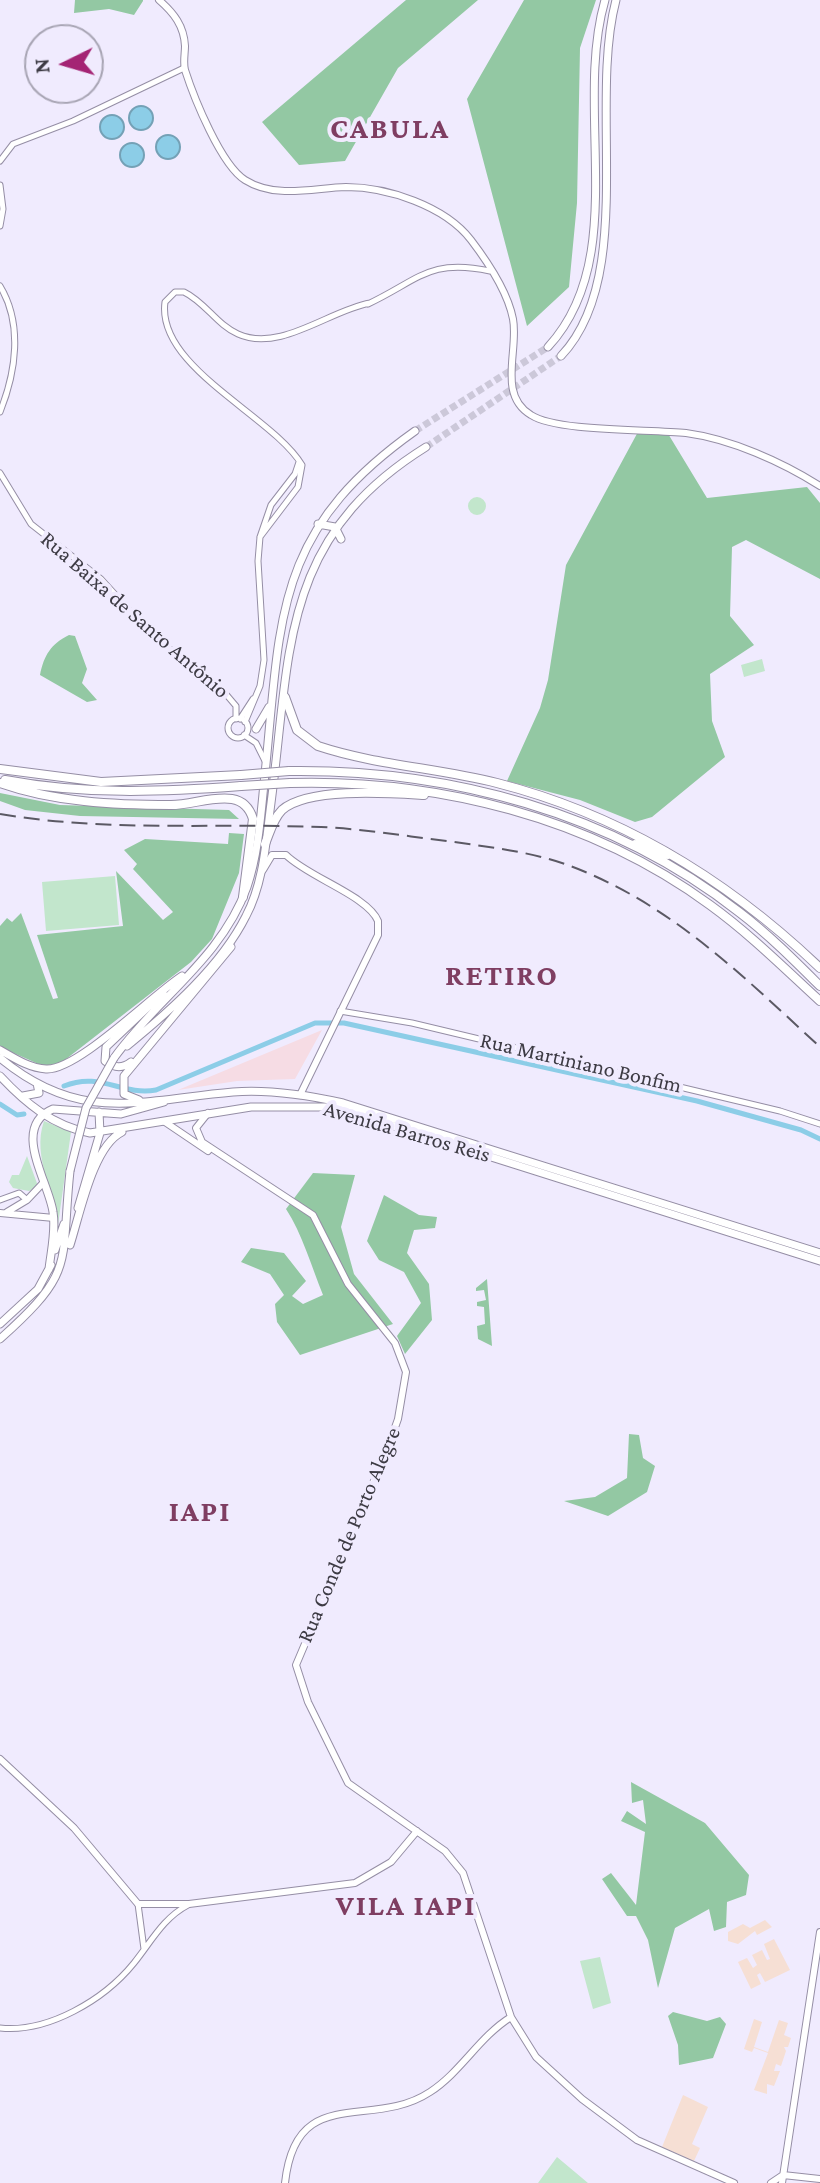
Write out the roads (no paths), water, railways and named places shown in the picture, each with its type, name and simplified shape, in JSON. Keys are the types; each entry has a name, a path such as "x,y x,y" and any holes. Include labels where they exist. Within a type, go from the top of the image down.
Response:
{"highway":[{"path":"285,697 297,730 318,746 534,794 620,825 687,863 761,915 820,968"},
{"path":"0,769 101,782 289,771 374,773 459,785 544,808 687,863"},
{"path":"0,781 62,798 167,805 240,801 249,809 253,819 243,897"},
{"path":"0,781 83,792 155,793 290,783 381,784 456,796 540,819 650,868 733,922 820,1001"},
{"path":"265,844 277,816 301,801 388,793 456,796"},
{"path":"615,837 713,893 758,927 820,986"}],"main road":[{"path":"159,0 176,17 182,31 184,68 225,157 242,178 276,190 356,187 410,200 458,227 490,271 511,312 512,385 517,402 528,414 559,423 688,433 716,439 820,486"},
{"path":"548,347 577,307 590,262 594,85 597,42 605,0"},
{"path":"561,356 588,319 601,280 605,76 607,41 616,0"},
{"path":"0,1324 38,1289 49,1269 65,1222 70,1171 86,1108 134,1030 204,960 228,927 243,897 254,861 287,595 296,567 318,524 353,481 415,431"},
{"path":"260,877 292,634 303,592 335,527 363,495 398,464 426,447"},
{"path":"318,524 335,527"},
{"path":"335,527 341,539"},
{"path":"256,729 274,694"},
{"path":"157,1100 131,1099 121,1087 124,1076 221,962 246,916 260,877 272,855 281,853 301,870 365,905 377,916 378,935 300,1095 318,1105"},
{"path":"116,1056 198,979 246,916"},
{"path":"0,1050 43,1069 65,1066 80,1058 136,1009 204,960"},
{"path":"139,1055 127,1065 116,1067 105,1061 103,1054 109,1042 182,976"},
{"name":"Avenida Barros Reis","path":"0,1058 35,1080 81,1101 123,1105 236,1092 300,1095 343,1103 820,1253"},
{"name":"Avenida Barros Reis","path":"0,1076 42,1115 71,1129 100,1133 251,1107 318,1105 350,1111 820,1261"},
{"path":"21,1096 39,1093 35,1080"},
{"path":"49,1269 54,1218 33,1143 42,1115 53,1109 100,1115 136,1112 173,1099"},
{"path":"75,1229 88,1165 100,1133 98,1110 81,1101"},
{"path":"180,1133 190,1134 208,1113"},
{"name":"Rua Conde de Porto Alegre","path":"161,1122 318,1220 348,1284 395,1343 405,1364 398,1419 296,1669 348,1783 445,1851 463,1873 511,2017 536,2057 620,2128 666,2155 734,2183"},
{"path":"0,1339 49,1292 63,1266 102,1150 118,1134 136,1127"},
{"name":"Rua Conde de Porto Alegre","path":"196,1128 202,1142 219,1156"},
{"path":"2,1213 27,1200 44,1182"},
{"path":"2,1213 54,1218"},
{"path":"63,1266 68,1234 65,1222"},
{"path":"0,1759 74,1828 138,1904 162,1901 189,1904 363,1880 381,1870 417,1831"},
{"path":"782,2179 820,1932"},
{"path":"285,2183 292,2150 308,2126 331,2115 396,2105 424,2096 447,2078 493,2029 511,2017"},
{"path":"771,2183 782,2179 820,2179"}],"street":[{"path":"0,161 13,144 73,121 184,68"},
{"path":"0,185 3,209 0,226"},
{"path":"260,537 298,487 303,472 299,460 186,355 168,324 165,302 175,292 184,292 229,329 251,338 279,335 370,303 398,292 417,276 437,267 490,271"},
{"path":"0,286 10,304 14,339 13,373 0,412"},
{"path":"266,762 256,743 244,735 242,721 263,677 258,561 260,537 271,505 295,474 299,460"},
{"name":"Rua Baixa de Santo Antônio","path":"0,473 31,524 101,579 181,660 219,686 236,706 242,721 229,724 228,731 235,738 244,735"},
{"path":"242,721 256,729 280,730"},
{"name":"Rua Martiniano Bonfim","path":"338,1014 412,1023 793,1114 820,1124"},
{"path":"0,1200 18,1193 27,1200"},
{"path":"138,1904 144,1949"},
{"path":"0,2028 36,2027 70,2012 128,1969 167,1920 189,1904"}],"water":[{"path":"141,106 150,109 153,118 150,127 141,130 132,127 129,118 132,109"},
{"path":"112,115 121,118 124,127 121,136 112,139 103,136 100,127 103,118"},
{"path":"168,135 177,138 180,147 177,156 168,159 159,156 156,147 159,138"},
{"path":"132,143 141,146 144,155 141,164 132,167 123,164 120,155 123,146"}],"waterway":[{"path":"64,1086 89,1081 132,1090 156,1090 315,1023 344,1023 697,1101 801,1130 820,1139"},
{"path":"0,1104 17,1115 24,1114"}],"tunnel":[{"path":"415,431 548,347"},
{"path":"426,447 561,356"}],"railway":[{"path":"0,814 120,825 337,828 482,846 550,859 617,887 680,926 737,972 820,1047"}],"district":[{"name":"CABULA","path":"390,129"},
{"name":"RETIRO","path":"502,976"},
{"name":"IAPI","path":"200,1512"},
{"name":"VILA IAPI","path":"406,1906"}]}
